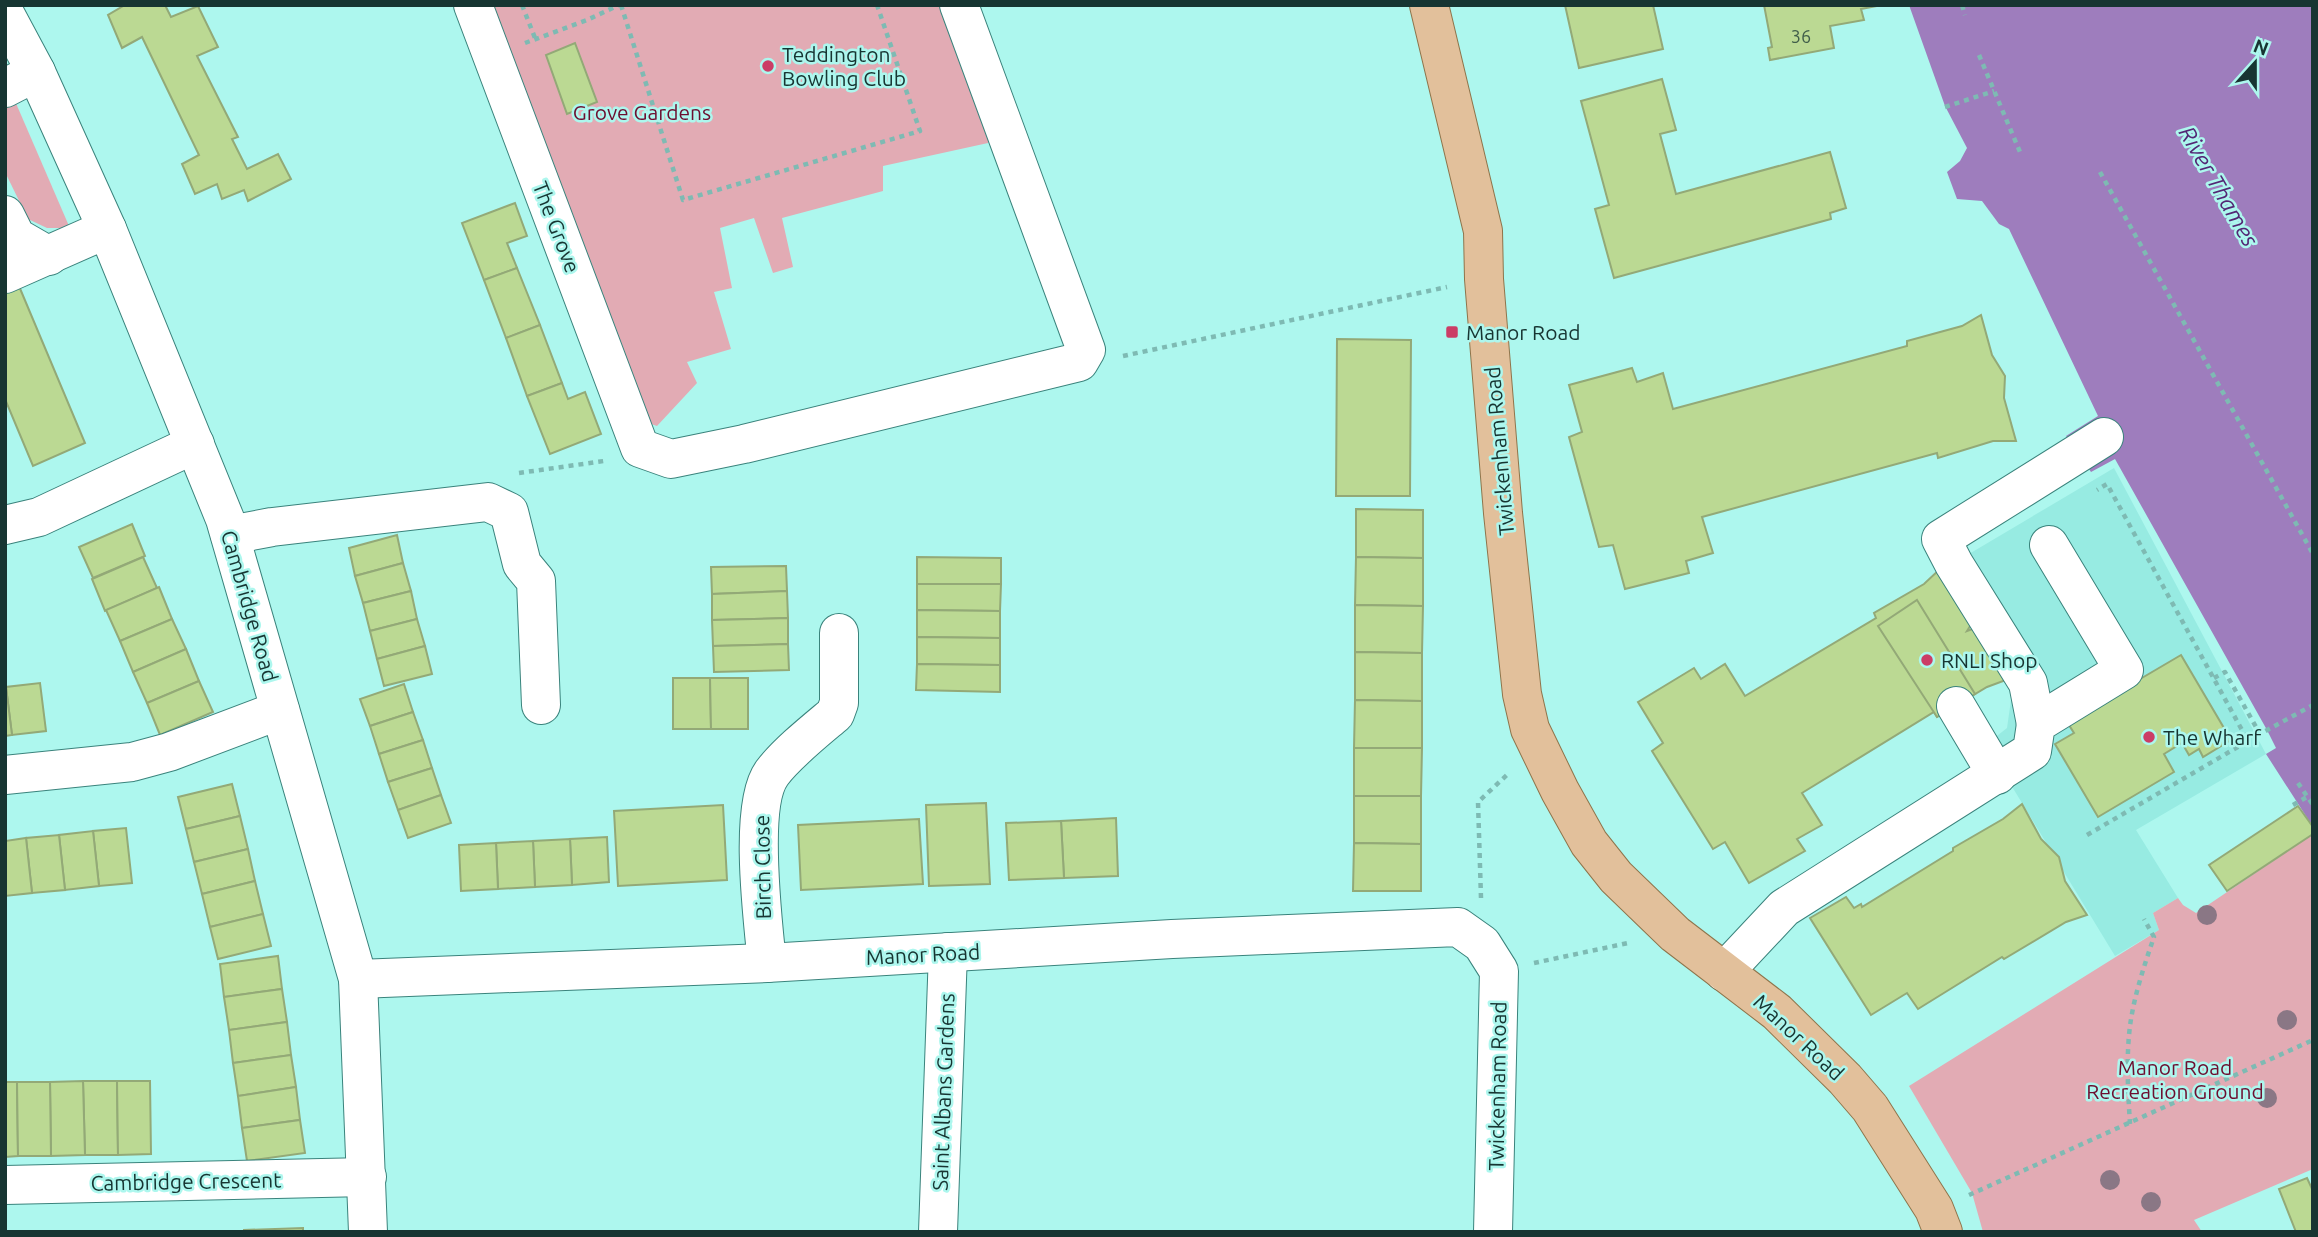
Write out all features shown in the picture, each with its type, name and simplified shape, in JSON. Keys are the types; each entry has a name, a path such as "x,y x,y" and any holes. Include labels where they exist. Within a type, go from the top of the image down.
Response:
{"main road":[{"name":"Twickenham Road","path":"1429,5 1483,231 1484,279 1518,667 1530,729 1589,843 1616,877"},
{"name":"Manor Road","path":"1616,877 1675,934 1786,1020 1845,1079 1870,1108 1938,1220"}],"street":[{"name":"The Grove","path":"473,5 640,449 671,459 744,444 1079,362 1086,350"},
{"path":"960,5 1086,350"},
{"name":"Cambridge Road","path":"5,15 20,80 107,229 230,535 358,979 368,1232"},
{"path":"5,215 16,237 48,256"},
{"path":"5,274 107,229"},
{"path":"1724,972 1784,908 2032,751 2036,724 2028,683 1941,539 2104,438"},
{"path":"5,525 39,517 195,444"},
{"path":"230,535 272,527 488,502 509,512 522,565 536,581 541,705"},
{"path":"2036,724 2124,670 2049,545"},
{"name":"Birch Close","path":"767,963 758,862 761,797 771,773 835,714 839,703 839,633"},
{"path":"1956,706 1997,775"},
{"path":"5,775 132,762 280,710"},
{"name":"Manor Road","path":"358,979 767,963 1172,939 1458,927 1491,958"},
{"name":"Saint Albans Gardens","path":"938,1232 948,952"},
{"name":"Twickenham Road","path":"1491,958 1493,1232"},
{"name":"Cambridge Crescent","path":"5,1185 367,1177"}],"path":[{"path":"522,5 535,38"},
{"path":"493,57 620,5 683,200 920,131 877,5"},
{"path":"1962,5 1965,15"},
{"path":"1979,55 2020,152"},
{"path":"1945,107 1994,91"},
{"path":"2099,172 2313,554"},
{"path":"1086,350 1109,359 1484,279"},
{"path":"2214,678 2225,672 2260,734 2313,705"},
{"path":"1538,747 1478,802 1491,958 1675,934"},
{"path":"2298,783 2313,805"},
{"path":"2293,805 2307,797"},
{"path":"2130,1124 2127,1090 2130,1027 2141,975 2154,937 2144,919"},
{"path":"1938,1220 2130,1124 2313,1040"}],"shaded area":[{"path":"2114,468 2266,754 2136,830 2178,898 2153,913 2159,930 2115,956 1991,752 1988,743 2007,728 2013,686 1947,567"}],"green space":[{"name":"Grove Gardens","path":"483,5 971,5 994,114 988,143 883,166 883,191 782,218 793,267 773,273 754,218 720,228 732,288 714,292 731,349 687,362 697,383 657,426 613,411"},
{"path":"15,101 69,226 47,228 28,219 5,172 5,105"},
{"name":"Manor Road Recreation Ground","path":"2313,834 2313,1169 2194,1220 2202,1232 1983,1232 1972,1193 1909,1086 2159,930 2153,913 2178,898 2183,905 2196,913"}],"water":[{"name":"River Thames","path":"1909,5 2313,5 2313,827 2266,754 2276,748 2267,730 2115,459 2091,472 2066,436 2098,416 2009,229 1999,224 1982,201 1957,199 1947,172 1960,161 1967,148 1945,106"}],"building":[{"path":"125,5 165,5 171,17 198,6 218,47 197,56 238,137 232,139 247,169 278,154 291,179 248,201 244,190 222,199 217,184 195,194 182,164 199,155 142,37 122,48 108,15"},
{"path":"1565,5 1653,5 1663,49 1579,68"},
{"path":"1764,5 1882,5 1861,9 1864,20 1830,26 1834,48 1770,60 1768,48 1772,47"},
{"path":"575,43 597,102 567,114 546,55"},
{"path":"1662,79 1676,130 1660,134 1676,194 1830,152 1846,208 1830,213 1831,219 1614,278 1595,209 1609,205 1581,101"},
{"path":"515,203 527,236 507,243 517,268 484,280 462,223"},
{"path":"517,268 540,325 506,338 484,280"},
{"path":"16,279 85,443 33,466 5,399 5,284"},
{"path":"1981,315 1992,355 2005,376 2004,398 2016,441 1993,441 1938,458 1937,453 1702,517 1713,553 1686,561 1689,573 1625,589 1613,545 1599,547 1569,437 1582,432 1569,385 1632,368 1637,382 1663,373 1673,409 1907,346 1907,341 1962,326"},
{"path":"540,325 562,383 527,396 506,338"},
{"path":"1337,339 1411,340 1410,496 1336,496"},
{"path":"562,383 568,399 585,392 601,434 550,454 527,396"},
{"path":"1356,509 1423,510 1423,558 1356,557"},
{"path":"132,524 145,556 93,578 79,547"},
{"path":"397,535 403,563 355,576 349,548"},
{"path":"143,557 157,588 105,611 92,579"},
{"path":"917,557 1001,558 1001,584 917,584"},
{"path":"1356,557 1423,558 1423,606 1355,605"},
{"path":"403,563 411,591 363,603 355,576"},
{"path":"786,566 787,591 712,594 711,567"},
{"path":"1941,568 1974,620 1967,631 1978,627 2006,680 1987,687 1937,717 1934,712 1802,793 1822,825 1797,839 1805,851 1749,883 1725,842 1713,849 1652,751 1663,743 1638,702 1694,668 1701,679 1725,664 1745,696 1876,618 1874,613 1924,584"},
{"path":"917,584 1001,584 1000,611 917,610"},
{"path":"159,587 172,619 120,641 106,610"},
{"path":"411,591 417,619 370,631 363,603"},
{"path":"787,591 788,618 712,620 712,594"},
{"name":"RNLI Shop","path":"1917,600 1975,694 1937,717 1878,626"},
{"path":"1355,605 1423,606 1422,653 1355,652"},
{"path":"917,610 1000,611 1000,638 917,637"},
{"path":"788,618 788,644 713,646 712,620"},
{"path":"172,619 186,649 133,672 120,641"},
{"path":"417,619 425,646 377,659 370,631"},
{"path":"917,637 1000,638 1000,665 917,664"},
{"path":"788,644 789,670 714,672 713,646"},
{"path":"425,646 432,674 384,686 377,659"},
{"path":"186,649 199,681 147,703 133,672"},
{"path":"1355,652 1422,653 1422,701 1355,700"},
{"name":"The Wharf","path":"2181,655 2231,740 2203,757 2199,749 2189,755 2182,743 2164,754 2174,772 2098,817 2055,744 2074,733 2067,722"},
{"path":"917,664 1000,665 1000,692 916,690"},
{"path":"673,678 710,678 711,729 673,729"},
{"path":"710,678 748,678 748,729 711,729"},
{"path":"199,681 213,712 160,735 147,703"},
{"path":"40,683 46,731 12,735 6,687"},
{"path":"404,684 413,712 370,726 360,699"},
{"path":"5,687 12,735 5,736"},
{"path":"1355,700 1422,701 1422,748 1354,748"},
{"path":"413,712 423,740 379,754 370,726"},
{"path":"423,740 432,768 388,782 379,754"},
{"path":"1354,748 1422,748 1421,796 1354,796"},
{"path":"432,768 441,795 398,810 388,782"},
{"path":"232,784 240,816 186,829 178,797"},
{"path":"441,795 451,823 408,838 398,810"},
{"path":"1354,796 1421,796 1421,844 1354,843"},
{"path":"986,803 990,884 929,886 926,805"},
{"path":"2022,804 2041,839 2059,857 2065,881 2087,915 2066,922 2004,959 2002,957 1918,1009 1907,993 1871,1015 1810,918 1846,897 1854,908 1861,904 1862,907 2003,819"},
{"path":"723,805 727,880 618,886 614,811"},
{"path":"2298,806 2313,827 2313,834 2227,891 2209,865"},
{"path":"240,816 248,849 194,862 186,829"},
{"path":"1116,818 1118,876 1064,878 1061,821"},
{"path":"919,819 923,884 801,890 798,825"},
{"path":"1061,821 1064,878 1009,880 1006,823"},
{"path":"126,828 132,883 99,886 93,831"},
{"path":"93,831 99,886 65,890 59,835"},
{"path":"59,835 65,890 32,893 26,838"},
{"path":"607,837 609,882 572,885 570,839"},
{"path":"26,838 32,893 5,896 5,841"},
{"path":"570,839 572,885 535,887 533,841"},
{"path":"533,841 535,887 498,889 496,843"},
{"path":"496,843 498,889 461,891 459,845"},
{"path":"1354,843 1421,844 1421,891 1353,891"},
{"path":"248,849 255,881 202,894 194,862"},
{"path":"255,881 263,914 210,927 202,894"},
{"path":"263,914 271,946 218,959 210,927"},
{"path":"278,956 282,989 224,997 220,964"},
{"path":"282,989 287,1022 229,1030 224,997"},
{"path":"287,1022 291,1055 233,1063 229,1030"},
{"path":"291,1055 296,1087 238,1096 233,1063"},
{"path":"83,1081 117,1081 118,1155 85,1155"},
{"path":"83,1081 85,1155 51,1156 50,1082"},
{"path":"117,1081 150,1081 151,1154 118,1155"},
{"path":"5,1082 17,1082 18,1156 5,1157"},
{"path":"17,1082 50,1082 51,1156 18,1156"},
{"path":"296,1087 300,1120 242,1128 238,1096"},
{"path":"300,1120 305,1153 247,1161 242,1128"},
{"path":"2307,1178 2313,1191 2313,1232 2296,1232 2279,1189"},
{"path":"303,1228 303,1232 244,1232 244,1230"}],"place":[{"name":"Teddington Bowling Club","path":"768,66"},
{"name":"Manor Road","path":"1452,332"},
{"name":"RNLI Shop","path":"1927,660"},
{"name":"The Wharf","path":"2149,737"}]}
